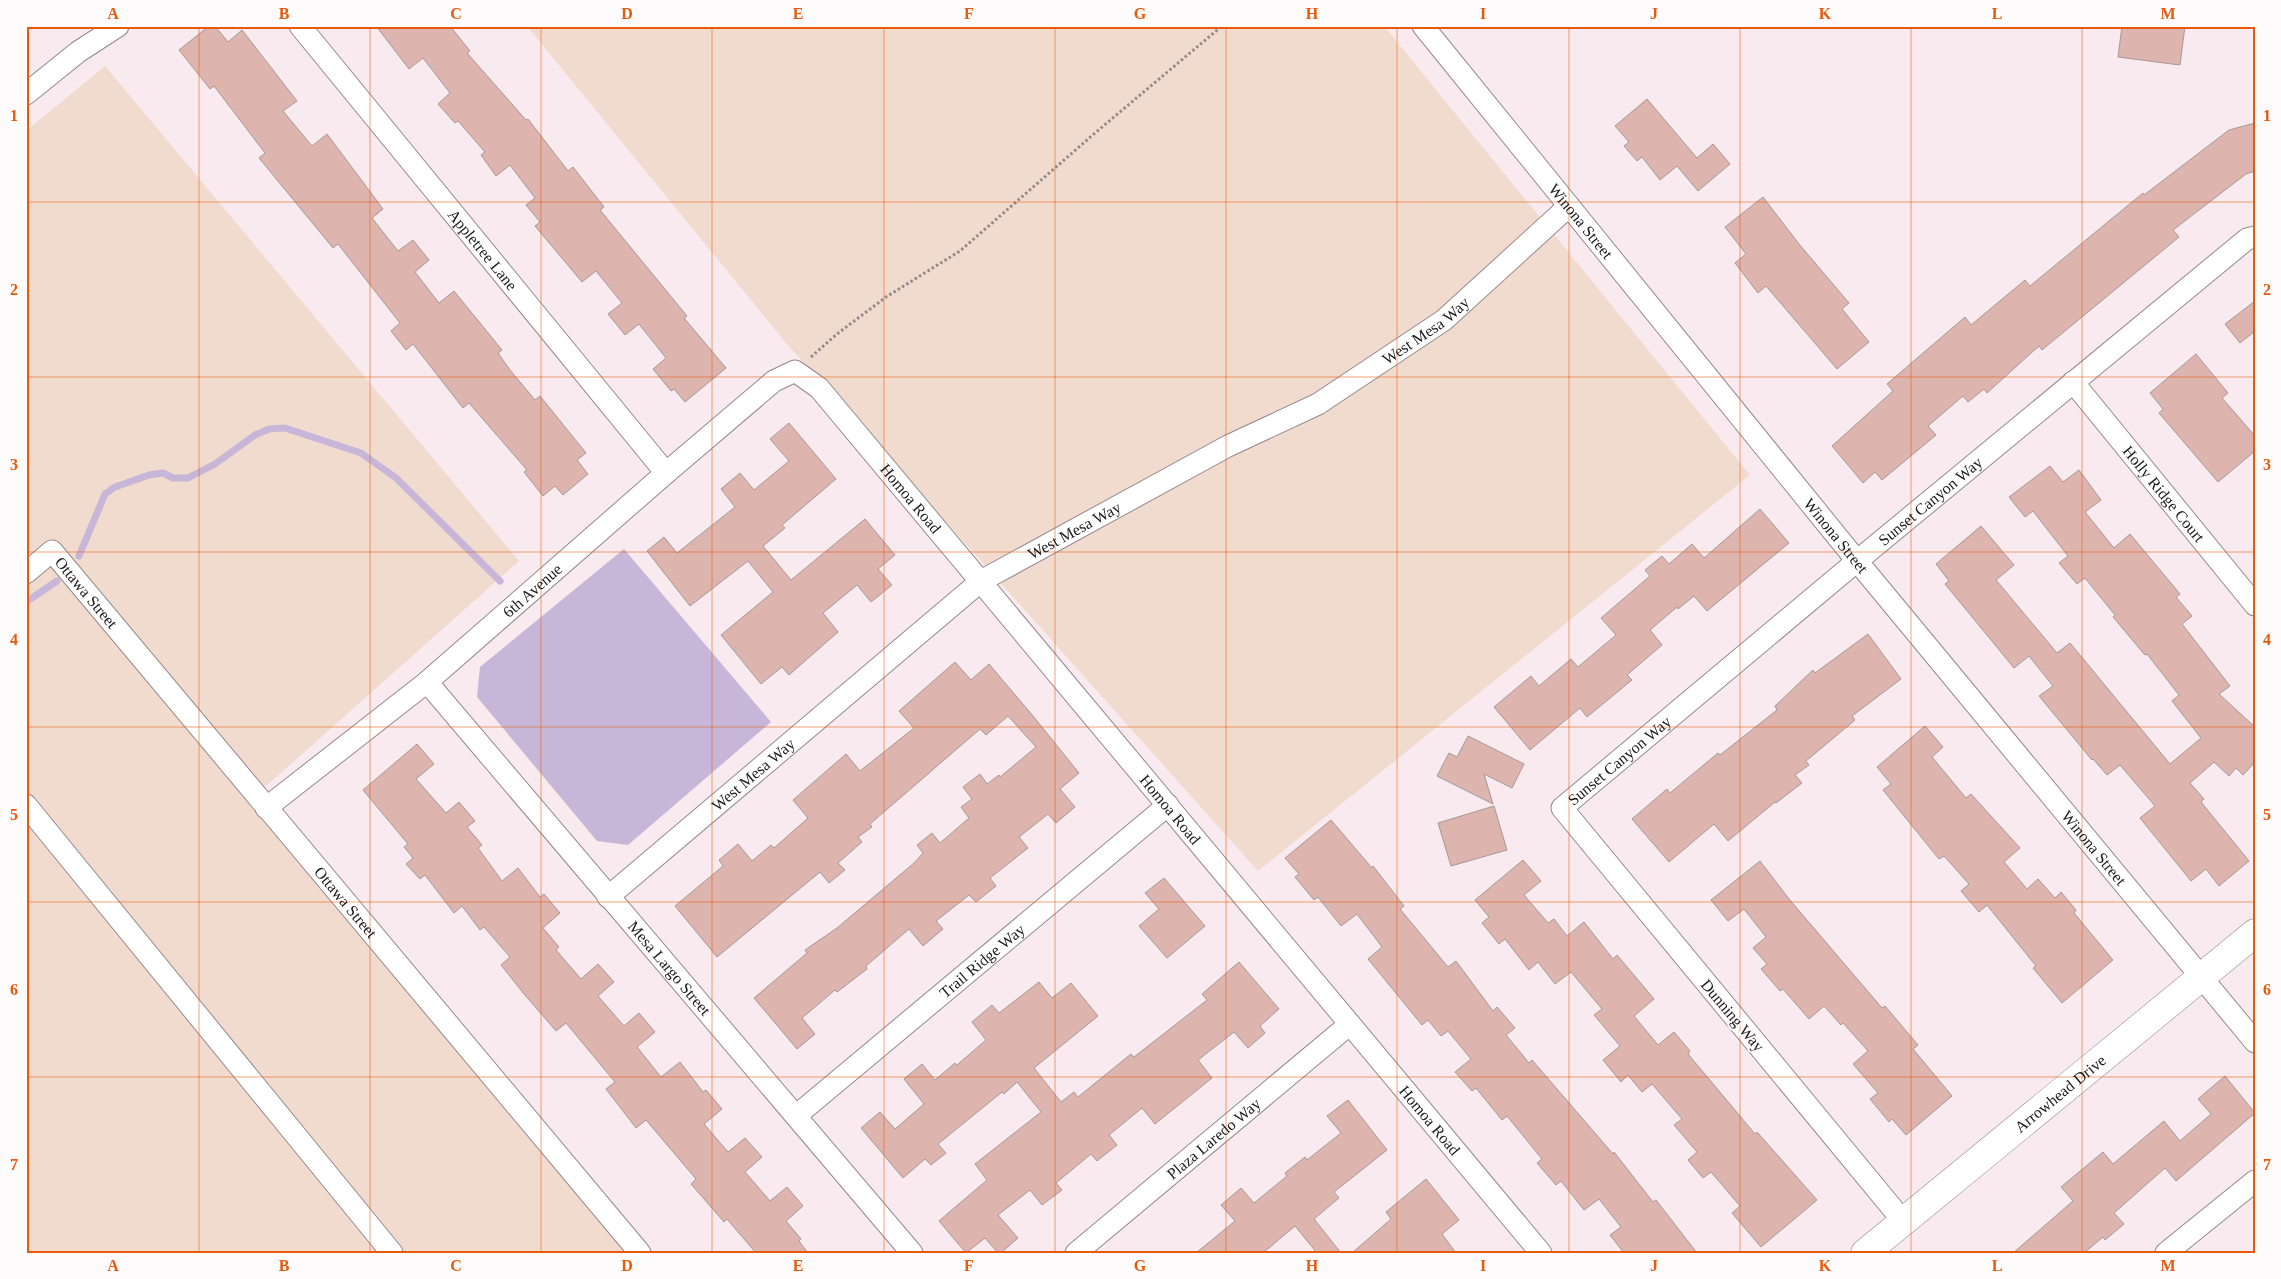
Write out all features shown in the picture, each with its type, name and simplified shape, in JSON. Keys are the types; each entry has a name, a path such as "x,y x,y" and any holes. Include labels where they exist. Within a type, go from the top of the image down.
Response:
{"main road":[{"name":"Arrowhead Drive","path":"1865,1253 2255,933"}],"street":[{"path":"26,94 78,52 118,26"},
{"name":"Appletree Lane","path":"300,26 666,472"},
{"name":"Winona Street","path":"1423,26 1857,561 2255,1042"},
{"name":"West Mesa Way","path":"608,897 981,581 1228,446 1326,399 1444,320 1570,206"},
{"name":"Sunset Canyon Way","path":"1562,808 2073,382 2247,239 2255,237"},
{"name":"6th Avenue","path":"266,808 427,682 666,472 774,381 795,371"},
{"name":"Homoa Road","path":"795,371 819,388 1350,1024 1534,1250"},
{"name":"Holly Ridge Court","path":"2073,382 2255,605"},
{"name":"Ottawa Street","path":"26,573 52,551 640,1253"},
{"name":"Mesa Largo Street","path":"427,682 608,897 797,1115 912,1253"},
{"path":"26,805 392,1253"},
{"name":"Trail Ridge Way","path":"797,1115 1168,805"},
{"name":"Dunning Way","path":"1562,808 1903,1221"},
{"name":"Plaza Laredo Way","path":"1076,1253 1350,1024"},
{"path":"2166,1253 2255,1181"}],"path":[{"path":"795,371 837,334 886,296 960,251 1095,133 1222,26"}],"shaded area":[{"path":"527,26 1384,26 1750,475 1258,871 786,343"},
{"path":"105,66 519,561 264,788 643,1253 26,1253 26,131"},
{"path":"624,549 771,722 628,845 597,841 477,697 480,667"}],"building":[{"path":"209,26 215,26 228,42 242,30 297,101 283,111 312,146 327,134 383,209 372,218 398,251 413,240 429,260 415,272 439,303 454,291 502,350 498,353 510,370 535,400 540,396 586,453 577,460 588,474 563,495 555,486 543,496 524,472 527,470 469,403 463,408 413,344 406,350 391,331 400,323 338,244 333,248 259,158 265,153 214,86 210,89 179,50"},
{"path":"376,26 450,26 470,51 467,53 526,120 528,119 568,171 573,167 604,207 600,210 687,316 684,318 726,368 685,402 674,389 671,391 653,369 666,358 639,324 625,335 608,314 622,303 596,271 582,282 535,226 540,222 526,205 535,198 510,165 496,176 481,155 485,152 458,121 455,123 438,104 450,93 423,58 409,69"},
{"path":"2122,26 2185,26 2180,65 2118,57"},
{"path":"1647,99 1697,158 1713,144 1730,164 1698,191 1677,166 1660,180 1642,157 1637,161 1624,146 1629,142 1615,126"},
{"path":"2255,123 2255,171 2246,174 2173,230 2179,237 2042,350 2039,346 1987,393 1984,389 1968,402 1963,396 1928,426 1936,435 1882,480 1875,472 1863,483 1832,446 1893,391 1887,384 1965,317 1971,325 2025,280 2030,286 2143,193 2144,195 2229,130"},
{"path":"1763,197 1799,244 1849,303 1842,309 1869,342 1837,369 1766,286 1758,293 1735,263 1746,254 1725,227"},
{"path":"2255,301 2255,331 2240,343 2225,324"},
{"path":"2196,354 2228,393 2222,398 2255,436 2255,451 2218,482 2159,413 2163,409 2150,393"},
{"path":"789,423 836,479 782,525 785,528 763,546 791,580 865,519 895,555 878,569 892,585 871,602 857,585 823,613 838,632 789,675 782,667 761,684 721,635 773,592 748,561 690,606 647,551 664,537 677,553 735,507 721,489 740,473 754,490 789,461 770,439"},
{"path":"2050,466 2063,482 2079,470 2101,500 2085,512 2114,548 2130,534 2180,594 2176,597 2192,616 2182,624 2230,686 2219,694 2255,727 2255,762 2243,775 2236,768 2229,776 2214,762 2190,783 2204,799 2201,802 2249,861 2219,886 2206,869 2191,881 2140,818 2155,806 2120,765 2107,775 2092,760 2039,696 2053,686 2029,656 2014,668 1945,584 1949,581 1936,564 1981,526 2014,565 1996,580 2057,653 2070,643 2170,764 2201,738 2172,701 2179,695 2147,654 2145,655 2113,617 2115,615 2085,578 2077,584 2059,563 2068,556 2033,511 2025,517 2009,497"},
{"path":"1760,509 1789,543 1707,611 1694,596 1678,609 1677,607 1650,630 1662,645 1627,675 1632,680 1587,717 1580,708 1530,750 1494,707 1531,676 1539,686 1571,659 1578,667 1616,635 1601,618 1650,576 1645,570 1662,556 1669,564 1692,544 1704,558"},
{"path":"1868,634 1901,679 1852,716 1855,720 1806,761 1809,765 1795,775 1802,783 1775,802 1728,841 1714,824 1669,862 1632,819 1667,789 1670,793 1718,753 1720,755 1777,710 1775,706 1813,670 1815,673"},
{"path":"955,662 971,680 989,664 1033,716 1079,773 1060,789 1075,807 1056,823 1048,814 1019,837 1028,848 990,878 996,886 976,902 969,895 936,921 943,929 923,946 909,929 866,966 867,969 837,992 835,990 802,1018 815,1034 797,1049 754,998 807,953 805,950 837,928 914,863 923,853 917,845 932,833 940,843 969,818 961,807 972,799 963,787 980,774 987,784 999,775 1000,777 1036,747 1008,716 986,735 980,729 870,824 872,827 858,837 862,842 838,863 845,870 829,883 820,872 717,957 675,906 723,866 719,860 738,844 752,861 771,845 774,848 808,818 793,800 846,754 860,771 914,728 899,711"},
{"path":"1925,726 1943,747 1932,757 1966,798 1971,794 2020,848 2004,862 2027,889 2038,879 2055,898 2061,892 2076,910 2074,913 2113,960 2062,1003 2033,968 2036,966 1987,905 1979,912 1961,891 1969,884 1944,856 1939,859 1883,790 1891,784 1877,767"},
{"path":"1468,736 1524,764 1512,788 1484,774 1493,804 1437,776 1449,753 1457,757"},
{"path":"417,744 434,764 416,779 446,813 459,802 475,821 467,827 482,845 478,848 502,881 518,868 540,897 544,894 560,913 543,928 559,947 556,950 581,979 598,964 614,982 598,996 624,1026 639,1013 655,1032 637,1047 661,1077 680,1062 703,1092 706,1090 722,1109 704,1124 728,1152 745,1138 762,1157 745,1172 770,1201 787,1187 803,1206 786,1221 801,1239 799,1241 808,1253 756,1253 727,1219 724,1222 691,1184 696,1179 646,1120 636,1128 606,1089 615,1082 566,1023 556,1031 524,994 501,965 510,957 484,927 480,930 462,906 454,913 425,875 420,879 406,864 413,858 404,847 408,844 363,790"},
{"path":"1494,806 1507,850 1451,866 1438,823"},
{"path":"1331,820 1372,868 1373,866 1404,906 1400,909 1448,967 1456,961 1493,1011 1497,1007 1515,1028 1506,1035 1529,1063 1532,1060 1613,1154 1614,1152 1653,1202 1656,1200 1697,1253 1624,1253 1610,1235 1621,1227 1599,1199 1584,1210 1561,1181 1556,1185 1537,1163 1542,1159 1507,1116 1502,1120 1476,1088 1472,1091 1455,1072 1471,1059 1448,1031 1441,1036 1428,1020 1422,1025 1368,959 1382,947 1357,914 1341,926 1318,897 1314,900 1295,877 1299,874 1285,858"},
{"path":"1523,860 1541,881 1524,895 1548,923 1554,919 1567,936 1584,922 1613,959 1617,955 1654,999 1634,1016 1658,1045 1674,1032 1690,1051 1688,1054 1755,1134 1757,1132 1817,1200 1761,1247 1732,1213 1740,1206 1711,1172 1703,1178 1688,1160 1697,1152 1674,1125 1682,1119 1652,1084 1642,1092 1628,1075 1621,1082 1603,1060 1620,1046 1594,1015 1602,1009 1571,972 1555,984 1538,962 1529,970 1505,939 1499,944 1482,923 1489,917 1475,900"},
{"path":"1760,861 1789,899 1882,1008 1885,1006 1918,1045 1913,1049 1952,1096 1906,1135 1892,1119 1889,1122 1870,1099 1878,1093 1853,1064 1868,1051 1843,1023 1841,1025 1824,1006 1809,1019 1783,989 1780,991 1761,969 1767,964 1753,948 1766,937 1744,909 1728,921 1711,900"},
{"path":"1164,878 1205,926 1167,958 1139,926 1159,909 1145,893"},
{"path":"1239,962 1279,1009 1260,1026 1265,1033 1248,1048 1234,1032 1198,1060 1212,1078 1155,1124 1142,1108 1109,1135 1117,1145 1097,1161 1091,1154 1056,1183 1062,1190 1042,1205 1030,1190 998,1215 1018,1238 1001,1253 998,1253 985,1238 966,1253 939,1221 987,1180 975,1164 1041,1112 1017,1082 938,1144 946,1153 931,1165 925,1159 903,1178 861,1128 880,1112 895,1129 924,1104 904,1079 922,1064 935,1080 955,1063 957,1065 986,1040 972,1022 992,1005 999,1013 1039,982 1052,998 1071,983 1098,1016 1034,1068 1061,1102 1074,1092 1078,1097 1131,1054 1134,1057 1207,1000 1202,994"},
{"path":"2225,1076 2255,1113 2176,1181 2165,1168 2114,1213 2124,1224 2105,1240 2103,1237 2084,1253 2013,1253 2073,1201 2061,1187 2103,1152 2113,1164 2164,1121 2180,1141 2211,1114 2198,1099"},
{"path":"1348,1100 1387,1150 1334,1192 1339,1198 1314,1219 1341,1253 1317,1253 1295,1226 1263,1253 1196,1253 1235,1221 1221,1205 1241,1188 1254,1203 1287,1176 1285,1173 1305,1157 1307,1160 1341,1133 1327,1116"},
{"path":"1426,1179 1459,1220 1442,1234 1456,1253 1352,1253 1391,1219 1386,1212"}],"waterway":[{"path":"79,556 105,494 115,487 149,475 163,473 173,478 188,478 215,464 255,435 269,429 285,428 361,453 396,478 500,581"},
{"path":"26,602 57,581"}]}
